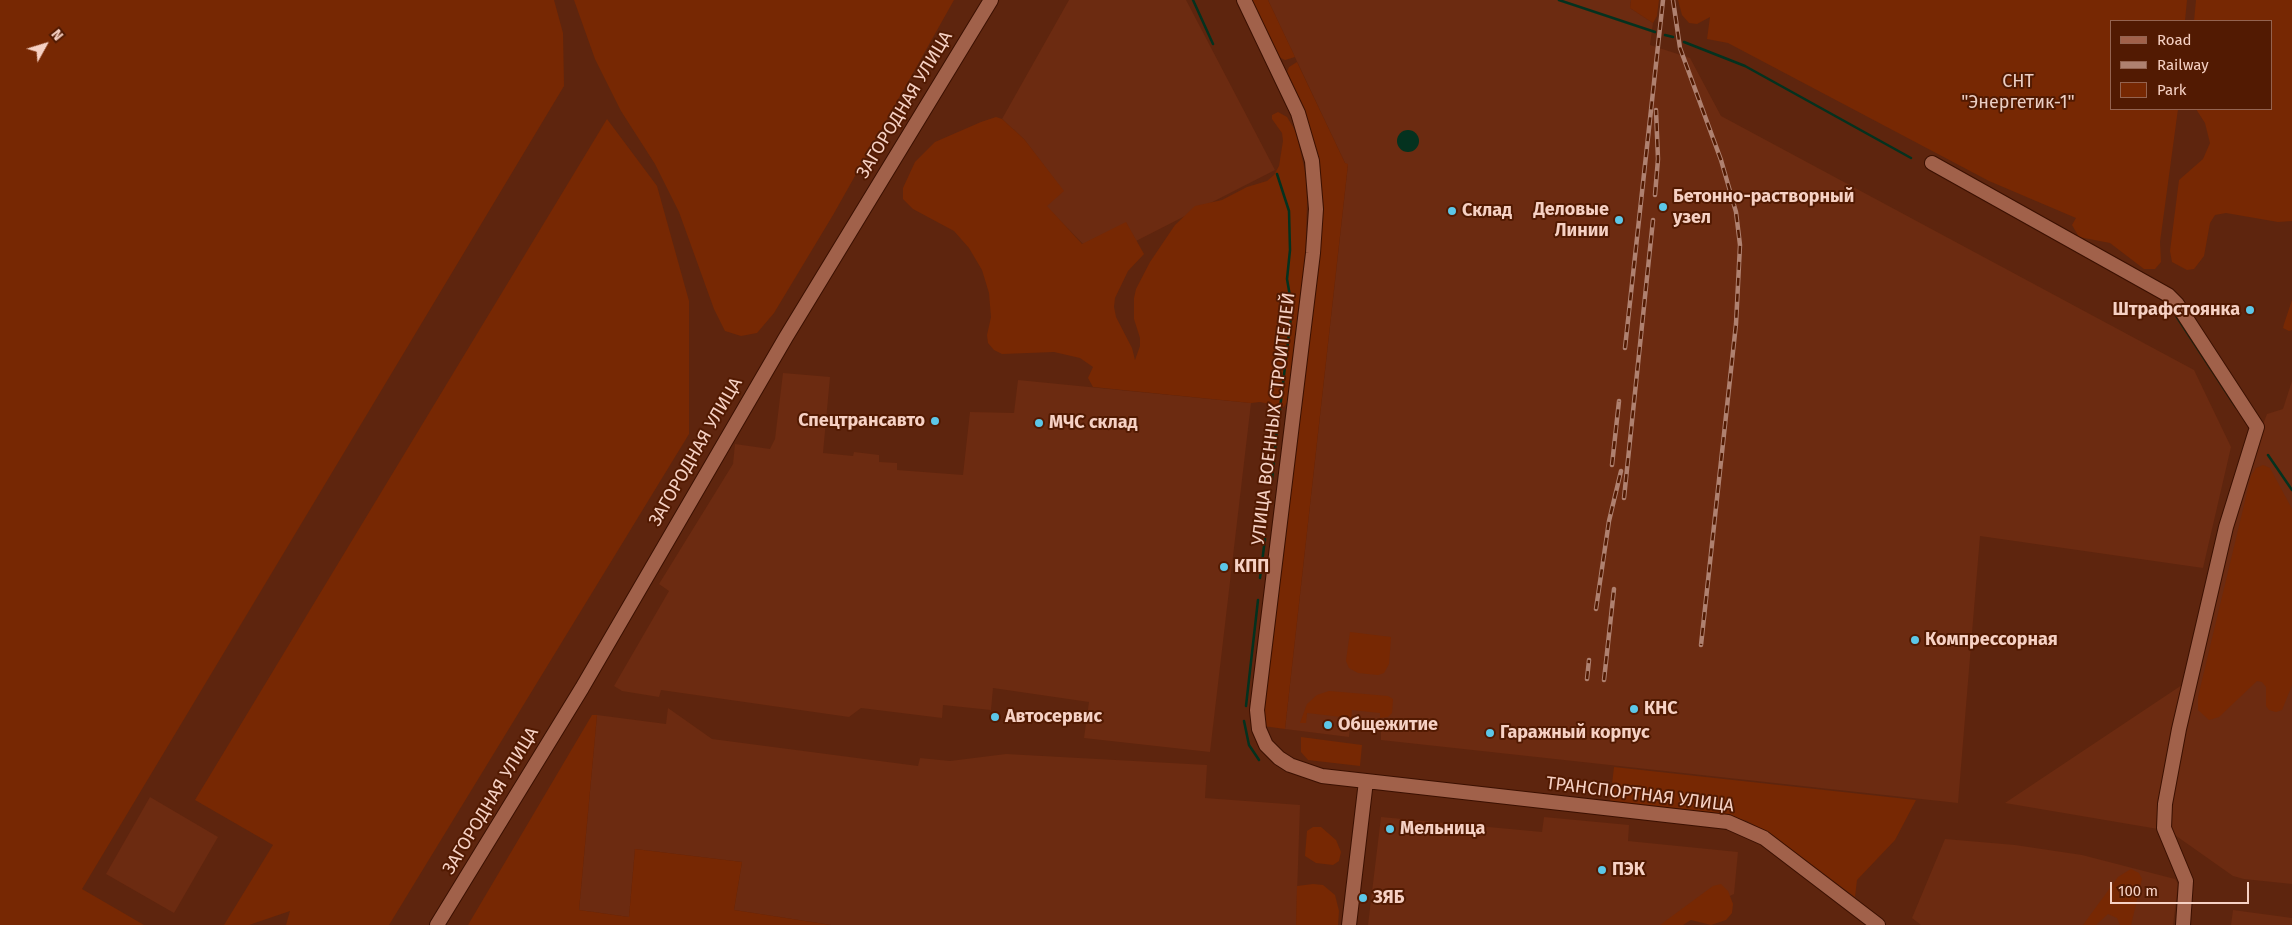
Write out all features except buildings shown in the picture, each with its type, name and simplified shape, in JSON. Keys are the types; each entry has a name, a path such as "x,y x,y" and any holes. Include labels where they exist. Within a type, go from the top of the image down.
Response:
{"street":[{"name":"ЗАГОРОДНАЯ УЛИЦА","path":"437,925 582,688 777,352 991,0"},
{"name":"УЛИЦА ВОЕННЫХ СТРОИТЕЛЕЙ","path":"1244,0 1298,113 1312,161 1316,209 1313,253 1257,710 1258,726 1262,737 1272,752 1296,768 1322,776 1366,781"},
{"path":"1932,163 2168,294 2177,304 2257,427 2226,527 2179,729 2164,804 2164,828 2186,881 2184,925"},
{"path":"1350,925 1366,781"},
{"name":"ТРАНСПОРТНАЯ УЛИЦА","path":"1366,781 1728,822 1756,833 1769,841 1878,925"}],"shaded area":[{"path":"1069,0 1186,0 1275,170 1136,241 1126,223 1083,244 1046,206 1063,191 1024,139 1002,119"},
{"path":"1268,0 1631,0 1630,8 1653,23 1650,45 1690,58 1721,116 2194,370 2231,447 2203,568 1980,536 1958,803 1381,740 1381,730 1372,729 1350,727 1349,737 1285,729 1348,165 1345,163"},
{"path":"1404,130 1412,130 1419,137 1419,145 1412,152 1404,152 1397,145 1397,137"},
{"path":"783,373 830,377 823,453 853,456 854,452 879,455 879,462 897,463 897,470 963,475 970,412 1014,413 1018,380 1251,403 1210,752 1084,738 1089,702 993,688 991,710 943,705 942,718 861,708 849,717 661,690 659,697 622,691 614,686 669,591 659,584 733,464 735,444 770,449 775,439"},
{"path":"2292,381 2292,884 2233,876 2165,828 2167,805 2245,471 2267,414 2283,409"},
{"path":"2188,681 2158,829 2005,803"},
{"path":"668,708 712,739 918,766 920,758 950,761 1006,754 1207,765 1205,798 1300,805 1296,925 831,925 734,910 742,862 635,849 629,917 579,910 597,715 666,724"},
{"path":"150,797 218,837 174,913 106,874"},
{"path":"1381,817 1542,832 1544,817 1629,825 1628,841 1738,852 1734,894 1669,925 1368,925"},
{"path":"1945,839 2015,845 2082,855 2175,879 2178,884 2173,925 1921,925 1912,918"},
{"path":"2233,910 2292,918 2292,925 2231,925"}],"green space":[{"path":"0,0 554,0 563,33 564,86 82,889 144,925 0,925"},
{"path":"574,0 954,0 833,215 774,313 757,333 741,336 725,331 714,309 679,212 655,164 621,111 595,59"},
{"path":"1251,0 1268,0 1295,57 1285,60 1279,57"},
{"path":"1631,0 1659,0 1657,16 1653,23 1630,8"},
{"name":"СНТ \"Энергетик-1\"","path":"1678,0 2187,0 2185,20 2110,20 2110,110 2178,110 2160,242 2161,262 2155,269 2144,269 2110,243 2079,237 2072,225 2076,218 1989,181 1728,43 1707,39 1710,17 1697,24 1689,23 1682,15"},
{"path":"2196,0 2292,0 2292,221 2278,222 2226,213 2215,215 2210,223 2204,256 2194,269 2187,270 2172,262 2170,251 2179,180 2203,159 2210,143 2205,123 2197,110 2272,110 2272,20 2194,20"},
{"path":"1297,62 1345,163 1348,164 1285,729 1263,726 1262,719 1322,215 1319,168 1287,72 1289,67"},
{"path":"1278,112 1287,117 1296,132 1306,176 1307,202 1305,262 1289,399 1284,407 1260,402 1251,403 1093,387 1088,378 1093,367 1080,358 1054,352 1002,354 994,350 988,343 987,335 991,317 989,293 982,270 969,248 954,231 913,209 903,199 903,188 915,162 935,142 981,122 996,117 1002,119 1024,139 1064,191 1047,206 1082,244 1126,222 1144,254 1128,271 1115,298 1114,307 1116,317 1132,348 1135,360 1140,346 1140,338 1134,319 1134,298 1136,289 1150,262 1175,225 1195,206 1222,200 1247,187 1267,181 1274,175 1279,166 1283,141 1282,133 1272,119 1272,115"},
{"path":"607,119 657,186 689,301 689,434 389,925 286,925 290,911 249,925 224,925 273,845 195,800"},
{"path":"2292,300 2292,330 2289,331 2283,328"},
{"path":"2263,465 2270,468 2292,509 2292,685 2282,710 2276,712 2269,710 2266,706 2266,687 2262,682 2257,681 2219,717 2209,720 2198,710 2198,697 2251,476 2256,468"},
{"path":"1350,632 1391,637 1389,664 1384,673 1378,675 1358,673 1349,668 1346,661"},
{"path":"1329,691 1388,696 1393,699 1392,713 1388,717 1380,718 1380,713 1352,710 1351,718 1307,713 1306,723 1300,723 1307,704 1317,695"},
{"path":"592,715 597,715 579,910 629,917 635,849 742,862 734,910 831,925 468,925"},
{"path":"1301,737 1362,745 1360,766 1308,760 1301,752"},
{"path":"1614,767 1916,800 1895,840 1857,880 1855,897 1771,834 1747,821 1723,814 1610,802"},
{"path":"1313,827 1321,827 1336,840 1341,852 1339,861 1333,865 1316,863 1305,856 1307,831"},
{"path":"2131,869 2139,873 2142,879 2131,925 2120,925 2117,918 2108,914 2096,925 2083,925 2118,877"},
{"path":"1721,884 1728,891 1733,904 1732,913 1726,920 1711,925 1691,920 1683,925 1660,925 1713,886"},
{"path":"1323,885 1335,895 1339,911 1338,925 1296,925 1297,886"}],"waterway":[{"path":"1193,0 1213,44"},
{"path":"1559,0 1655,32"},
{"path":"1665,35 1673,37"},
{"path":"1684,42 1745,66 1911,158"},
{"path":"1277,174 1289,211 1290,250 1287,279 1292,308 1279,417"},
{"path":"2169,305 2236,407"},
{"path":"1272,479 1277,430"},
{"path":"2268,455 2292,490"},
{"path":"1260,578 1265,539"},
{"path":"1246,706 1258,600"},
{"path":"1244,721 1249,745 1259,760"}],"railway":[{"path":"1625,348 1663,0"},
{"path":"1673,0 1680,48 1721,160 1736,212 1740,245 1736,324 1701,645"},
{"path":"1655,195 1658,159 1656,110"},
{"path":"1624,498 1653,220"},
{"path":"1612,465 1619,401"},
{"path":"1596,609 1609,521 1621,471"},
{"path":"1604,680 1614,589"},
{"path":"1587,679 1589,660"}],"place":[{"name":"Бетонно-растворный узел","path":"1663,207"},
{"name":"Склад","path":"1452,211"},
{"name":"Деловые Линии","path":"1619,220"},
{"name":"Штрафстоянка","path":"2250,310"},
{"name":"Спецтрансавто","path":"935,421"},
{"name":"МЧС склад","path":"1039,423"},
{"name":"КПП","path":"1224,567"},
{"name":"Компрессорная","path":"1915,640"},
{"name":"КНС","path":"1634,709"},
{"name":"Автосервис","path":"995,717"},
{"name":"Общежитие","path":"1328,725"},
{"name":"Гаражный корпус","path":"1490,733"},
{"name":"Мельница","path":"1390,829"},
{"name":"ПЭК","path":"1602,870"},
{"name":"ЗЯБ","path":"1363,898"}]}
